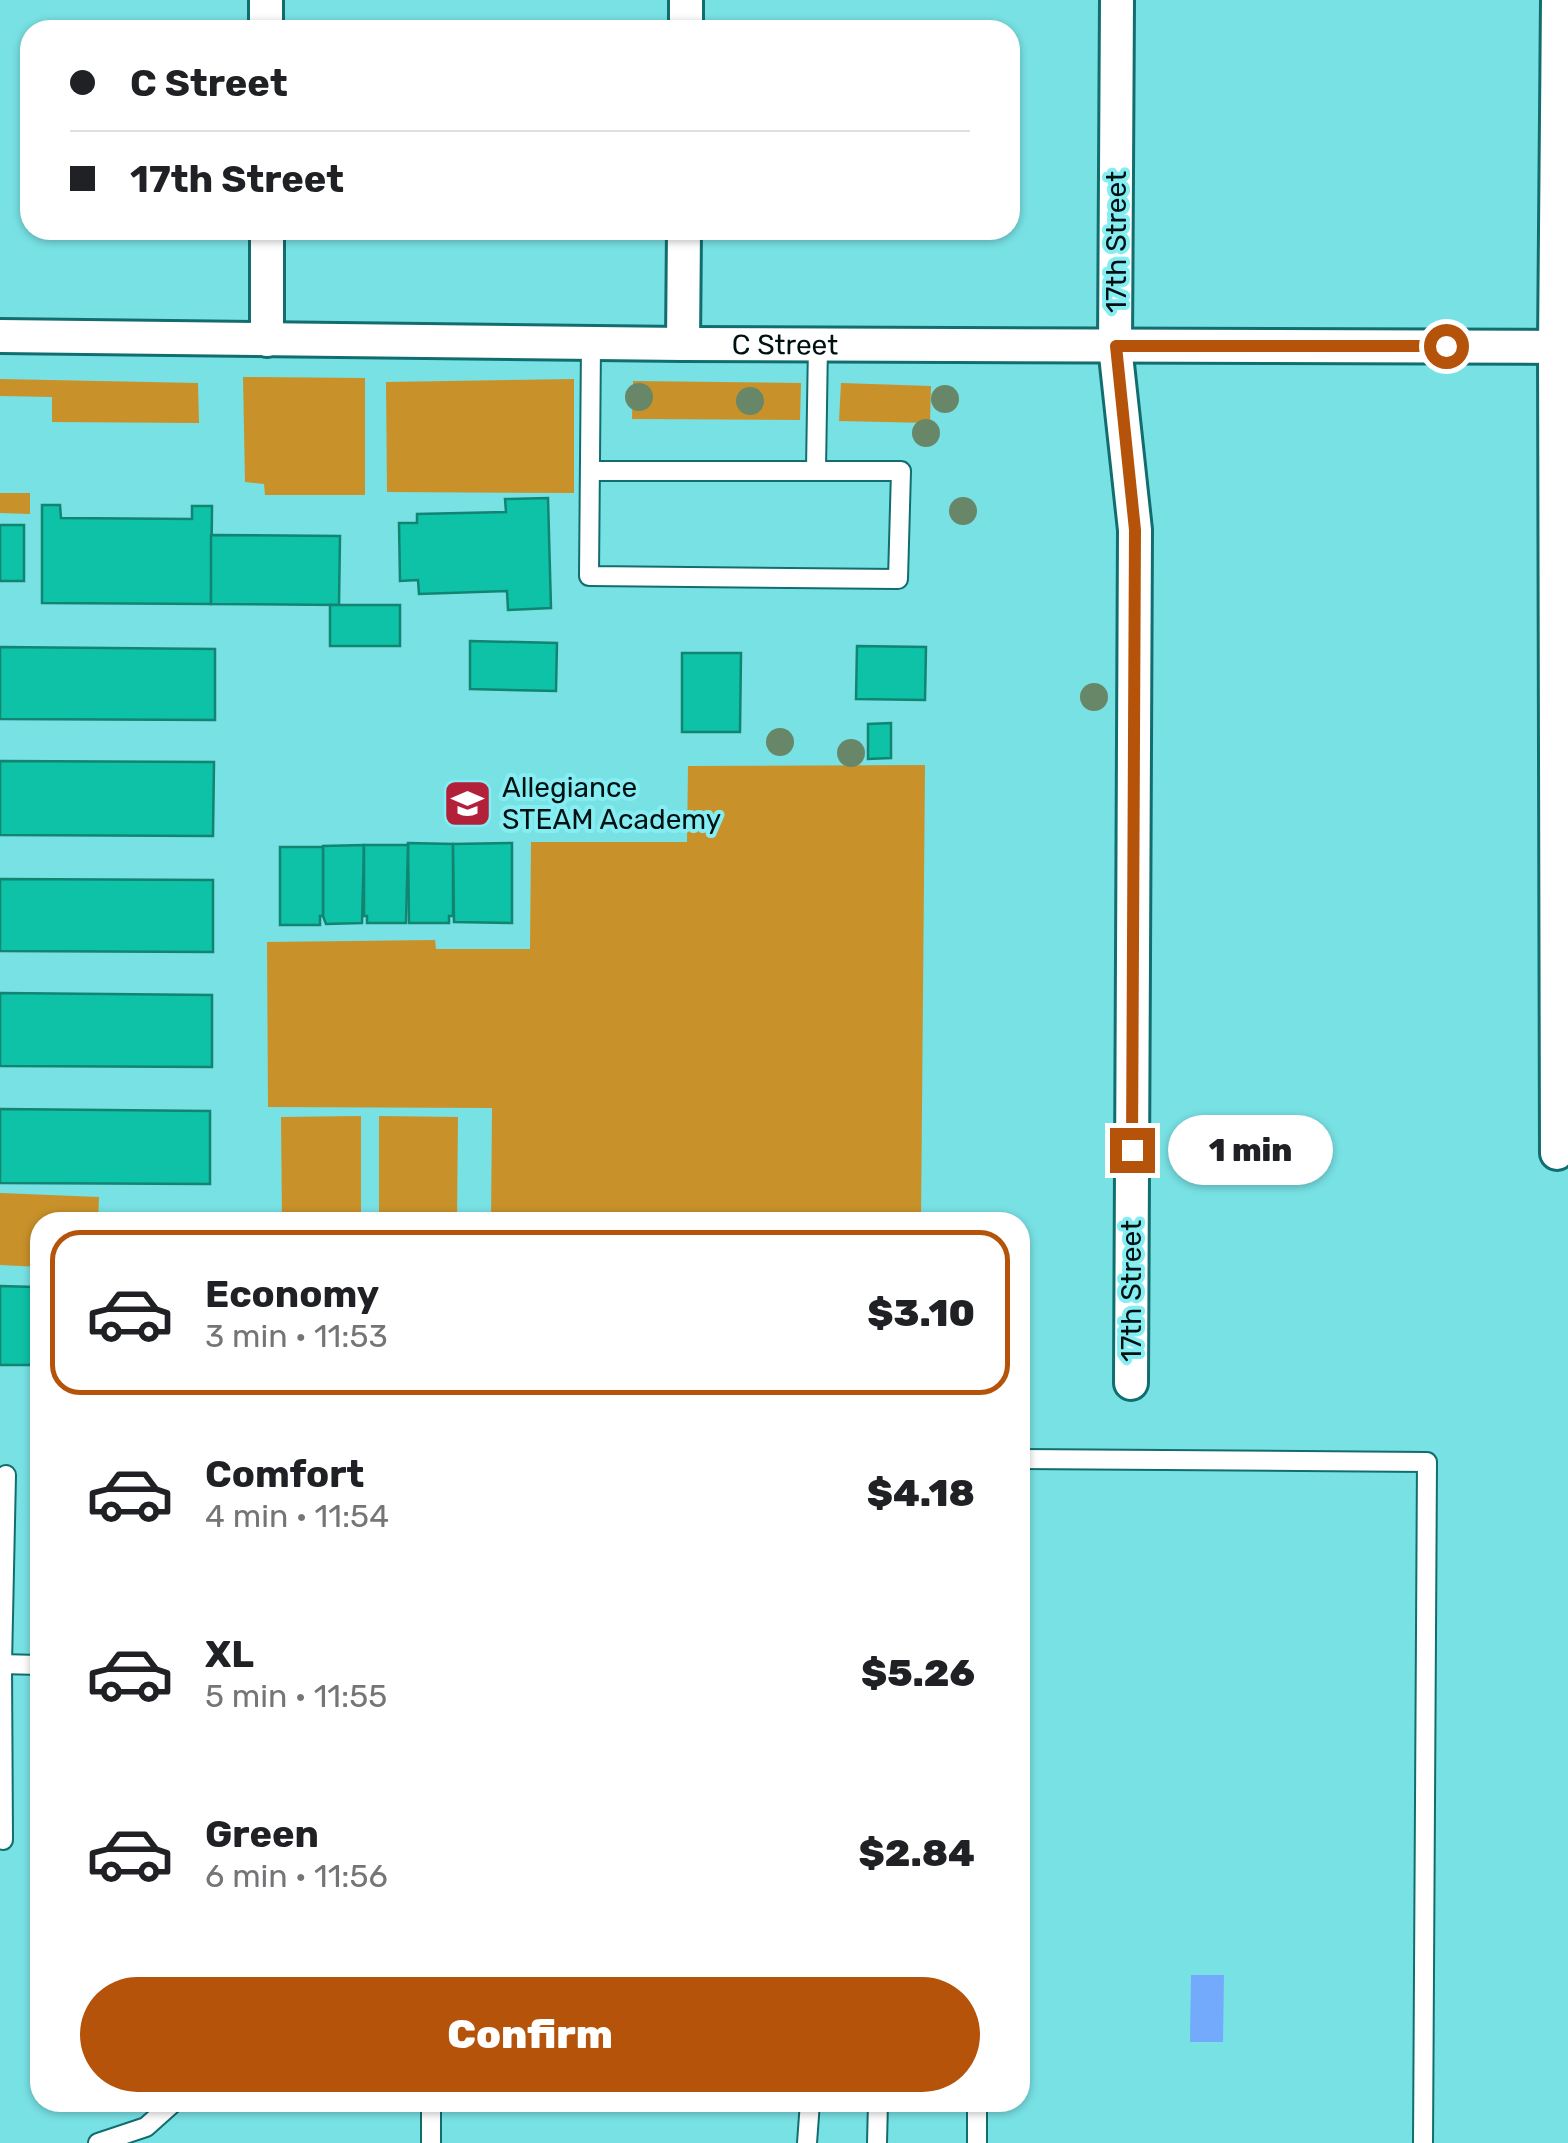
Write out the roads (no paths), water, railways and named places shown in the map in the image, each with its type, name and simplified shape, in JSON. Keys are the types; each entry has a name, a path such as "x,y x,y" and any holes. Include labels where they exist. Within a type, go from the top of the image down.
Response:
{"street":[{"name":"17th Street","path":"1117,0 1116,346 1135,530 1131,1383"},
{"path":"1557,1153 1562,347 1558,0"},
{"path":"266,240 267,340"},
{"path":"683,344 684,240"},
{"name":"C Street","path":"0,336 683,344 1562,347"}],"lane":[{"path":"590,472 901,472 898,579 589,576 591,343"},
{"path":"816,470 818,344"},
{"path":"1030,1459 1427,1462 1423,2143"},
{"path":"3,1840 1,1664 6,1476"},
{"path":"1,1664 30,1665"},
{"path":"98,2143 146,2127 163,2112"},
{"path":"431,2143 432,2112"},
{"path":"807,2143 809,2112"},
{"path":"878,2112 878,2143"},
{"path":"977,2143 978,2112"}],"water":[{"path":"1191,1975 1224,1975 1223,2042 1190,2042"}],"place":[{"name":"Allegiance STEAM Academy","path":"467,803"}]}
